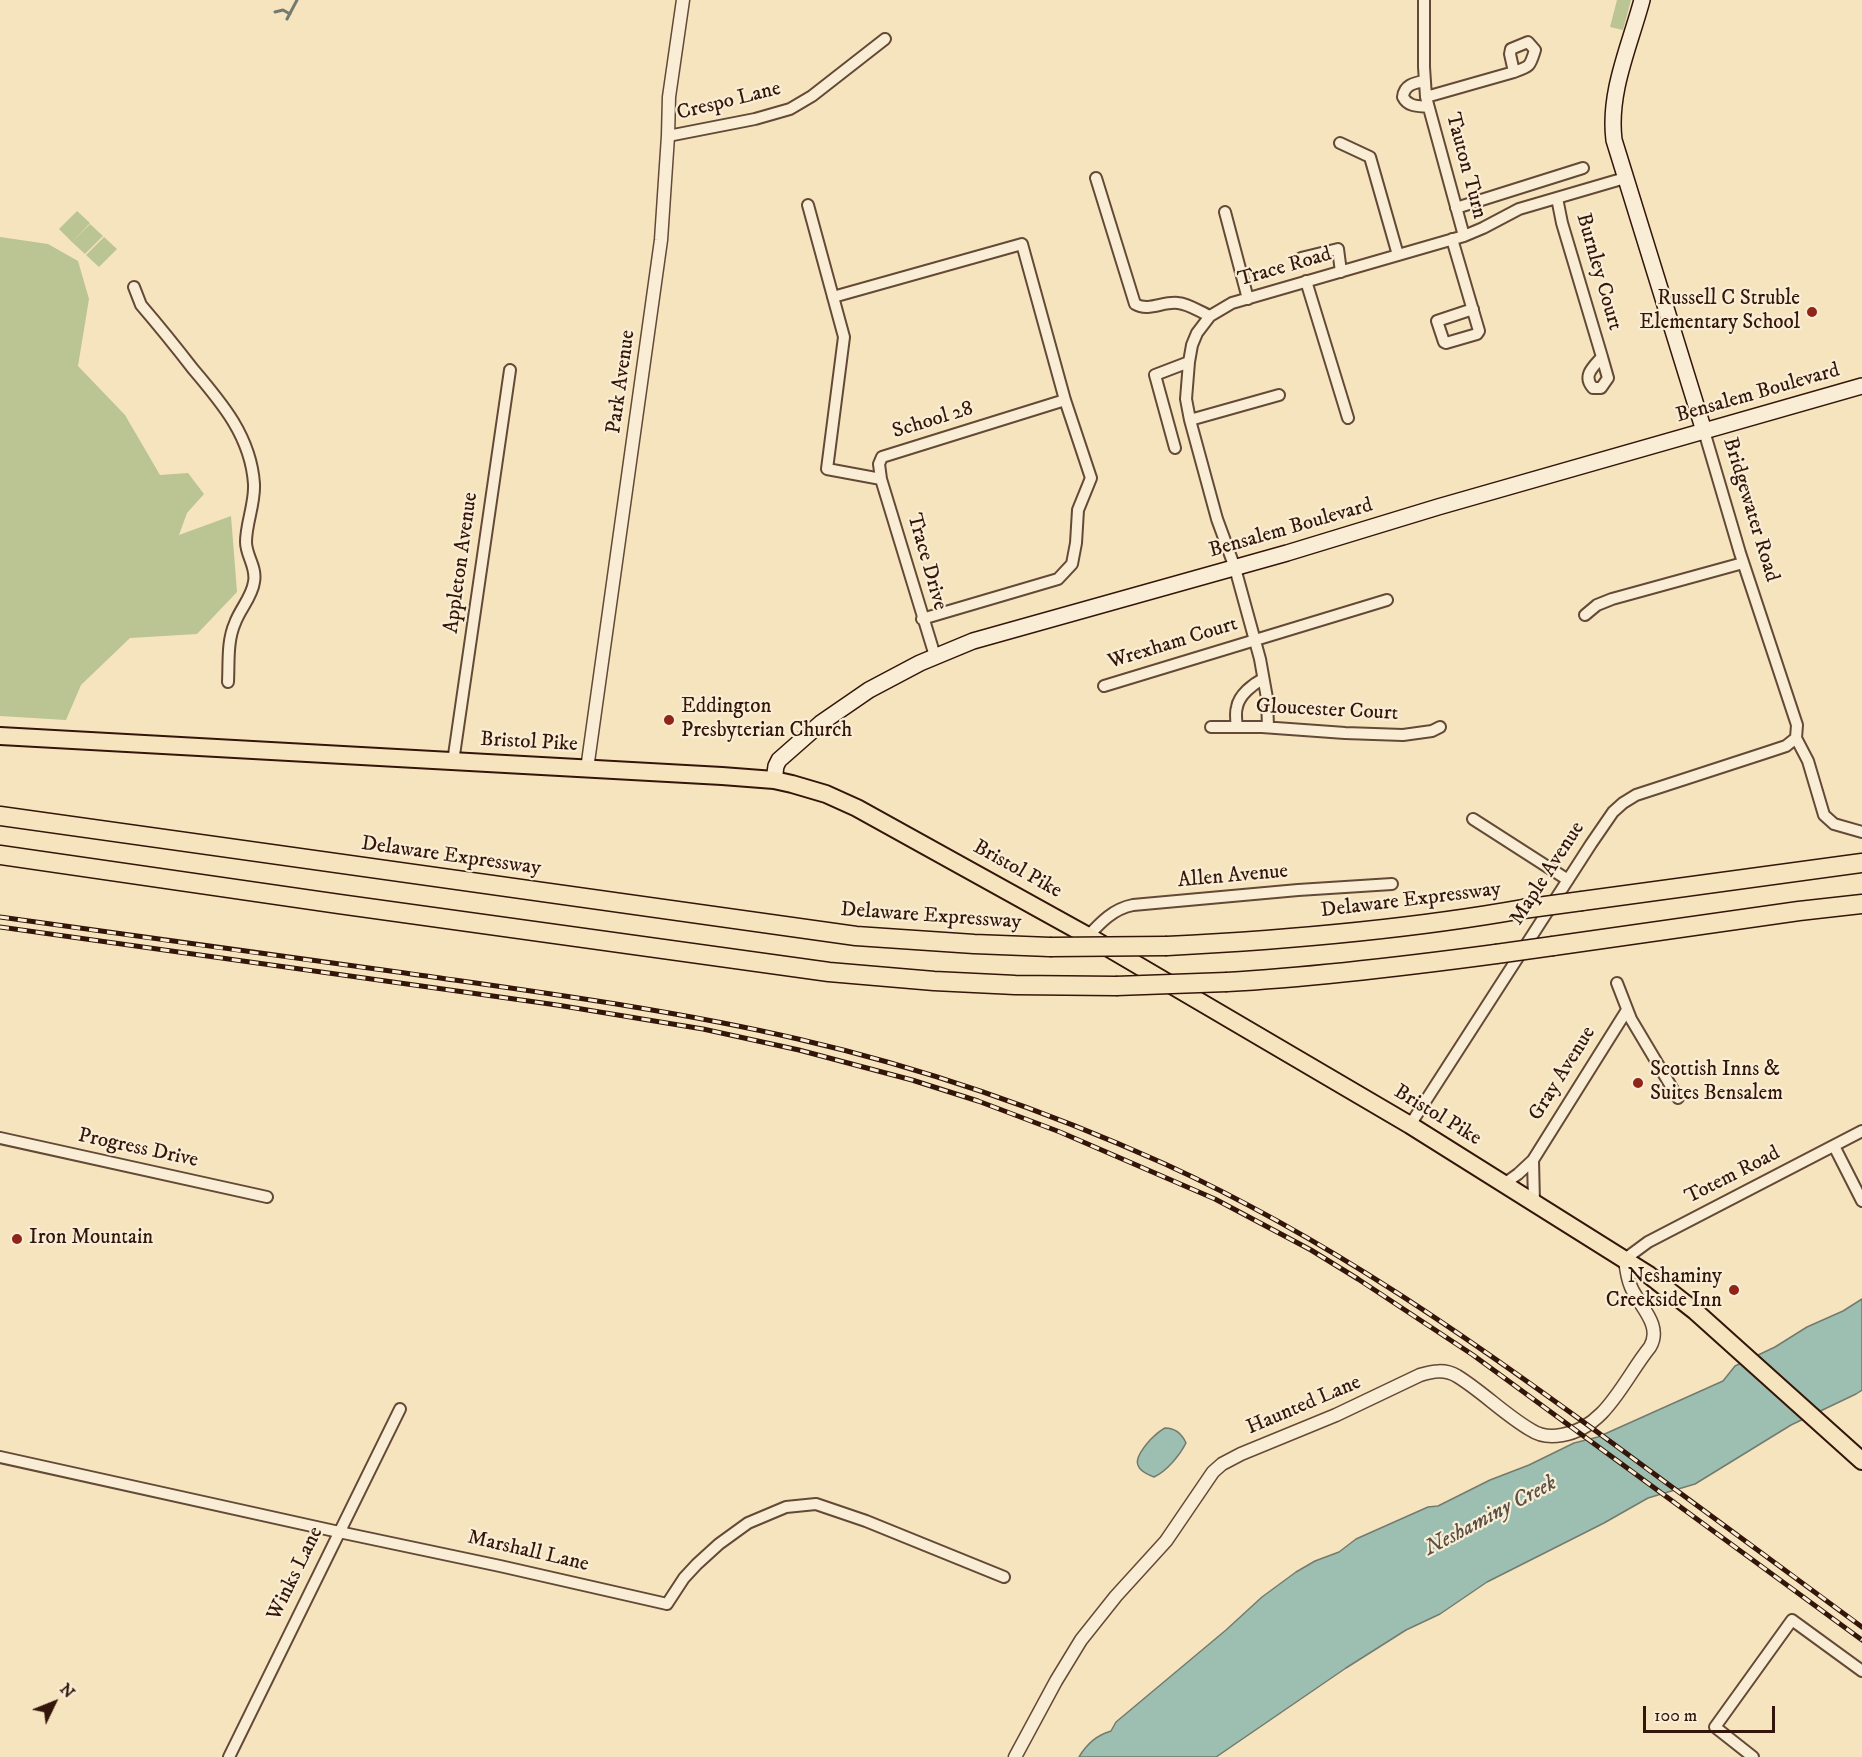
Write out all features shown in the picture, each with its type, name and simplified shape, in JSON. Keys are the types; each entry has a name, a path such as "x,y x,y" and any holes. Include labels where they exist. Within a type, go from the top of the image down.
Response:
{"highway":[{"name":"Delaware Expressway","path":"0,816 856,936 1050,947 1234,943 1362,932 1862,863"},
{"path":"0,855 829,972 924,981 1068,987 1302,978 1862,904"}],"main road":[{"name":"Bridgewater Road","path":"1642,0 1621,70 1613,110 1614,140 1704,431"},
{"name":"Bensalem Boulevard","path":"774,780 779,760 821,723 869,690 934,656 990,635 1235,568 1862,386"},
{"name":"Bristol Pike","path":"0,736 774,780 815,790 857,808 1088,936 1410,1125 1625,1259 1679,1298 1862,1461"}],"street":[{"name":"Park Avenue","path":"587,769 661,240 670,87 683,0"},
{"name":"Tauton Turn","path":"1424,0 1424,81 1427,102 1464,236"},
{"name":"Crespo Lane","path":"668,136 755,119 790,109 812,96 885,39"},
{"path":"1427,102 1514,72"},
{"name":"Tauton Turn","path":"1424,81 1411,84 1406,88 1403,97 1407,103 1413,105 1427,102"},
{"path":"1340,143 1370,157 1398,255"},
{"path":"1456,208 1584,168"},
{"path":"1096,178 1135,304 1147,308 1182,303 1210,316"},
{"name":"Trace Road","path":"1268,728 1267,698 1254,639 1235,568 1217,519 1186,399 1189,362 1197,333 1210,316 1232,303 1464,236 1519,209 1624,178"},
{"name":"Burnley Court","path":"1557,198 1602,357"},
{"path":"808,205 844,338 827,469 881,479"},
{"path":"1225,212 1248,299"},
{"path":"1452,239 1473,309"},
{"path":"833,297 1022,244 1065,400 1091,478 1078,510 1072,564 1058,579 922,619"},
{"path":"1301,258 1338,249 1341,272"},
{"path":"1306,281 1348,418"},
{"path":"134,287 141,305 231,415 243,441 251,467 254,494 246,546 255,571 255,578 252,591 237,617 232,632 228,682"},
{"path":"1175,448 1155,375 1189,362"},
{"name":"Appleton Avenue","path":"453,762 510,369"},
{"path":"1190,420 1279,395"},
{"name":"School 28","path":"881,479 879,464 882,457 1065,400"},
{"name":"Bridgewater Road","path":"1704,431 1743,562 1797,725 1796,738 1808,761 1826,818 1844,828 1862,832"},
{"name":"Trace Drive","path":"881,479 934,656"},
{"path":"1585,615 1597,605 1619,597 1743,562"},
{"name":"Wrexham Court","path":"1104,687 1254,639 1387,600"},
{"path":"1237,727 1236,708 1239,700 1252,686 1263,679"},
{"name":"Gloucester Court","path":"1211,727 1402,735 1432,731 1440,727"},
{"name":"Maple Avenue","path":"1410,1125 1604,825 1623,803 1647,790 1786,746 1796,738"},
{"path":"1473,819 1568,880"},
{"name":"Allen Avenue","path":"1088,936 1115,911 1133,905 1392,884"},
{"path":"1617,983 1627,1010 1678,1098"},
{"name":"Gray Avenue","path":"1504,1184 1533,1160 1627,1010"},
{"name":"Totem Road","path":"1625,1259 1648,1242 1862,1131"},
{"name":"Progress Drive","path":"0,1138 267,1197"},
{"path":"1834,1146 1862,1201"},
{"path":"1533,1160 1534,1202"},
{"name":"Haunted Lane","path":"1015,1757 1056,1681 1092,1624 1166,1541 1209,1476 1222,1464 1336,1415 1420,1375 1434,1371 1446,1371 1457,1376 1535,1433 1549,1436 1574,1432 1588,1425 1605,1411 1652,1342 1653,1328 1630,1285 1625,1259"},
{"path":"1639,1301 1640,1292 1649,1275"},
{"name":"Winks Lane","path":"229,1757 400,1409"},
{"name":"Marshall Lane","path":"0,1457 667,1604 697,1563 738,1530 786,1507 816,1504 866,1521 1004,1577"},
{"path":"1753,1757 1715,1727 1792,1620 1862,1671"}],"green space":[{"path":"1617,0 1631,0 1623,30 1610,27"},
{"path":"77,211 90,223 72,242 59,229"},
{"path":"90,224 103,236 85,254 72,242"},
{"path":"0,237 48,244 78,261 89,299 78,366 125,415 160,475 188,473 204,494 187,513 179,535 231,516 237,592 197,634 130,638 81,685 66,720 0,716"},
{"path":"104,237 117,249 99,267 86,255"}],"water":[{"name":"Neshaminy Creek","path":"1862,1299 1862,1390 1856,1394 1791,1425 1695,1484 1648,1498 1604,1523 1487,1582 1440,1614 1406,1630 1346,1668 1216,1757 1079,1757 1092,1741 1111,1731 1116,1722 1262,1597 1296,1572 1315,1561 1339,1552 1356,1539 1428,1507 1438,1506 1574,1443 1598,1437 1723,1381 1735,1366 1775,1347 1807,1327 1843,1311"},
{"path":"1165,1428 1178,1432 1186,1443 1173,1462 1154,1477 1141,1470 1137,1461 1145,1446"}],"waterway":[{"path":"287,19 297,0"},
{"path":"275,12 283,10 290,14"}],"railway":[{"path":"0,917 504,987 749,1028 892,1063 984,1092 1076,1126 1165,1164 1225,1193 1284,1224 1397,1293 1507,1367 1862,1627"},
{"path":"0,927 557,1005 703,1029 799,1050 912,1080 978,1101 1060,1132 1215,1199 1311,1250 1358,1279 1473,1355 1862,1640"}],"place":[{"name":"Russell C Struble Elementary School","path":"1812,312"},
{"name":"Eddington Presbyterian Church","path":"669,720"},
{"name":"Scottish Inns & Suites Bensalem","path":"1638,1083"},
{"name":"Iron Mountain","path":"17,1239"},
{"name":"Neshaminy Creekside Inn","path":"1734,1290"}]}
